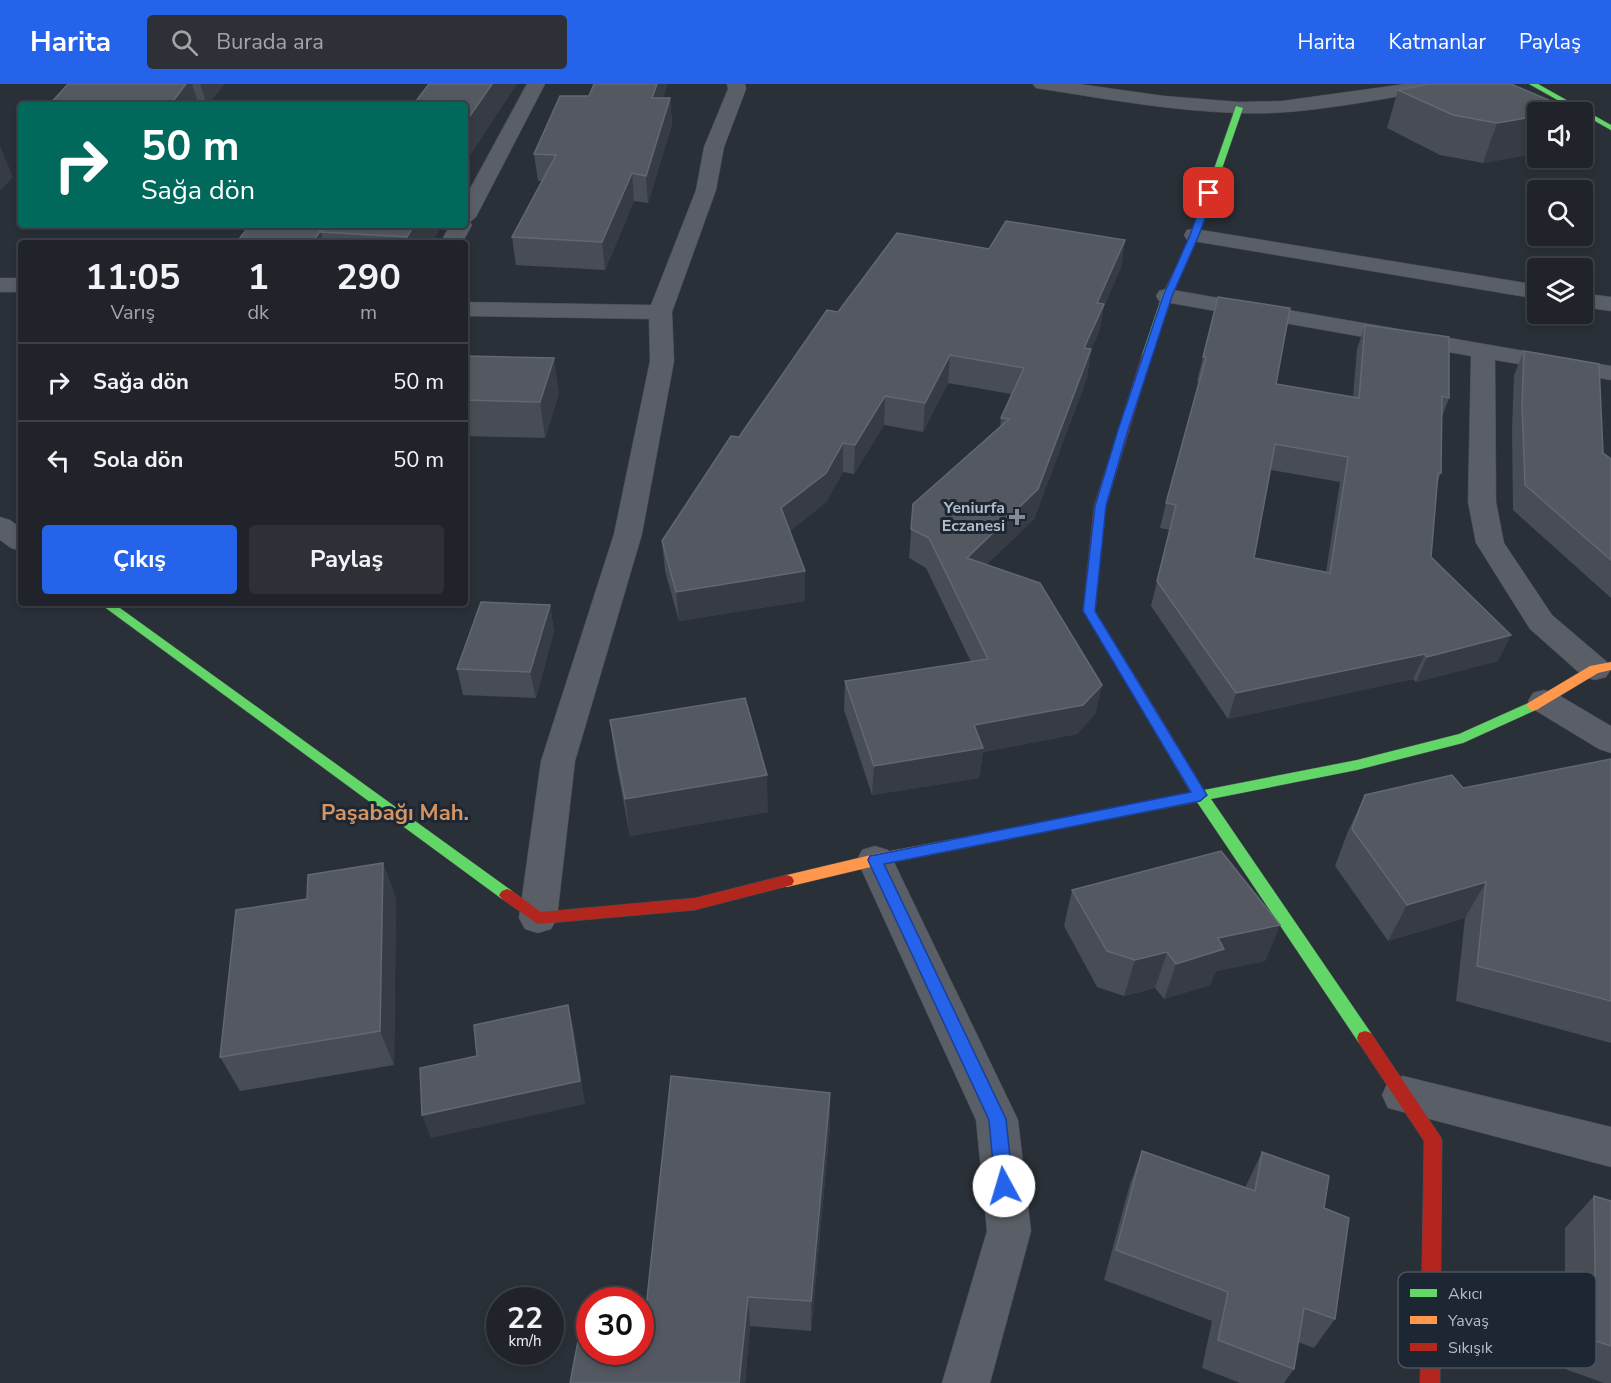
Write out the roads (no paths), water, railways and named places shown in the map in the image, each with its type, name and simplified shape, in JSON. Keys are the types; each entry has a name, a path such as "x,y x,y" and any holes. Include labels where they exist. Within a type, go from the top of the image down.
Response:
{"street":[{"path":"468,211 536,84"},
{"path":"538,918 558,761 628,534 662,361 660,312 706,190 714,147 737,89 736,84"},
{"path":"1042,84 1164,102 1239,108 1282,107 1443,84"},
{"path":"1533,84 1611,128"},
{"path":"1239,108 1195,235 1167,296 1123,430 1101,506 1089,611 1200,795 1433,1138 1431,1272"},
{"path":"1195,235 1527,290"},
{"path":"0,285 18,285"},
{"path":"1167,296 1611,373"},
{"path":"1593,302 1611,304"},
{"path":"468,309 660,312"},
{"path":"109,606 538,918 695,904 875,860 1357,765 1463,738 1544,702 1603,668 1541,622 1490,543 1482,502 1484,350"},
{"path":"0,526 18,540"},
{"path":"1544,702 1611,741"},
{"path":"875,860 997,1119 1009,1231 966,1383"},
{"path":"1403,1095 1611,1147"},
{"path":"1430,1368 1430,1383"}],"place":[{"name":"Yeniurfa Eczanesi","path":"1017,517"}],"district":[{"name":"Paşabağı Mah.","path":"395,813"}]}
